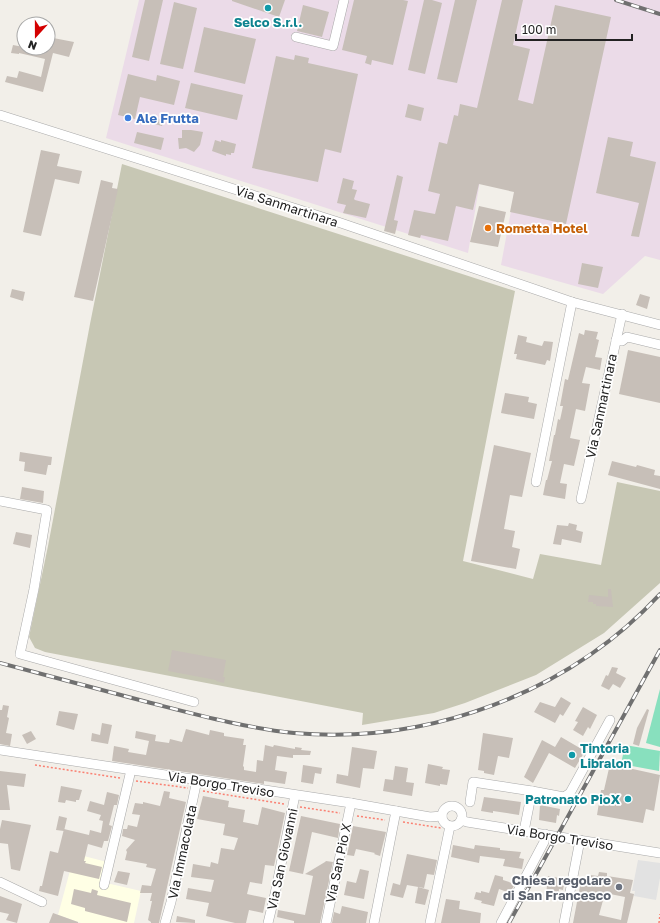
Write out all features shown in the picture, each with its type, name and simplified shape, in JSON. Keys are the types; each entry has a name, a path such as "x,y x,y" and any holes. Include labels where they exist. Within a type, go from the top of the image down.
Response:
{"street":[{"path":"296,37 333,46 344,0"},
{"name":"Via Sanmartinara","path":"0,115 335,221 572,302 660,325"},
{"path":"536,482 572,302"},
{"name":"Via Sanmartinara","path":"581,499 622,314"},
{"path":"616,340 622,341 626,337 660,345"},
{"path":"0,501 47,510 34,589 20,654 194,702"},
{"path":"470,802 473,782 564,797 570,793 610,720"},
{"name":"Via Borgo Treviso","path":"0,750 351,803 430,817 442,816"},
{"path":"104,884 130,780 131,770"},
{"name":"Via Immacolata","path":"165,923 197,780"},
{"path":"524,831 532,791"},
{"name":"Via San Giovanni","path":"268,923 295,795"},
{"name":"Via San Pio X","path":"326,923 351,803"},
{"path":"454,806 461,812 461,820 458,825 449,828 443,821 442,816 446,808 454,806"},
{"path":"374,923 396,811"},
{"name":"Via Borgo Treviso","path":"461,820 660,853"},
{"path":"430,923 449,828"},
{"path":"501,923 544,842 545,834"},
{"path":"564,923 580,840"},
{"path":"0,882 42,902"}],"path":[{"path":"36,765 348,815 449,828"},
{"path":"658,923 660,914"}],"shaded area":[{"path":"139,0 660,0 660,260 645,256 603,294 501,265 515,189 480,181 468,253 106,138"},
{"path":"122,164 515,291 463,561 533,579 540,554 601,565 617,482 660,491 660,583 604,633 536,675 465,703 434,713 362,725 363,713 45,652 35,648 29,637"},
{"path":"80,855 107,862 102,882 141,891 134,923 81,923 58,915 74,856"},
{"path":"638,860 660,863 660,878 656,900 634,896 635,891 632,891"}],"green space":[{"path":"660,689 660,747 646,743"},
{"path":"625,745 660,751 659,771 621,764"}],"building":[{"path":"145,0 163,0 149,61 132,57"},
{"name":"Selco S.r.l.","path":"232,0 285,0 279,17"},
{"path":"354,0 408,1 393,65 372,60 371,65 365,63 367,56 342,50"},
{"path":"424,0 432,0 442,3 425,74 408,70"},
{"path":"455,0 477,0 457,83 437,79"},
{"path":"502,0 523,0 513,45 530,49 518,100 533,104 555,5 611,17 566,224 510,212 514,192 479,184 473,210 456,206 448,241 421,235 420,238 408,235 414,210 435,214 440,194 428,191 439,142 447,144 454,115 458,116 460,104 477,108"},
{"path":"174,2 197,8 183,69 160,64"},
{"path":"303,5 329,12 322,37 297,31"},
{"path":"204,27 256,39 245,84 194,72"},
{"path":"56,39 74,42 69,57 56,54"},
{"path":"13,45 16,46 16,54 11,53"},
{"path":"295,55 309,58 308,63 358,74 341,153 325,149 318,182 252,168 276,56 294,60"},
{"path":"32,56 52,56 43,92 5,82 7,76 17,78 19,71 41,77 45,59"},
{"path":"128,74 156,81 157,75 180,81 174,105 140,97 135,119 118,115"},
{"path":"191,83 243,95 237,120 185,108"},
{"path":"408,104 424,108 421,121 405,117"},
{"path":"148,116 164,120 162,126 147,122"},
{"path":"182,130 203,132 200,145 194,152 186,148 179,149 178,138 182,138"},
{"path":"137,132 164,138 161,150 134,143"},
{"path":"608,137 633,142 630,156 656,162 639,237 631,236 639,203 596,193"},
{"path":"215,140 236,144 234,153 231,153 231,155 226,154 226,156 212,151"},
{"path":"41,150 60,154 57,166 82,171 79,184 55,179 41,236 23,232"},
{"path":"397,175 403,177 394,220 398,221 395,234 384,231"},
{"path":"343,178 354,181 352,189 357,190 355,200 370,204 366,218 343,213 346,205 337,203"},
{"path":"101,180 113,183 112,188 118,189 93,301 74,297"},
{"path":"479,206 506,212 498,247 470,242"},
{"path":"582,263 603,267 598,288 578,284"},
{"path":"12,289 25,292 23,301 10,297"},
{"path":"640,294 650,297 647,309 636,305"},
{"path":"585,330 598,332 596,339 599,340 595,357 602,358 600,370 586,367 582,383 590,384 585,411 576,409 570,438 580,440 574,466 564,464 560,483 567,484 565,499 543,495 552,461 549,461 554,435 558,419 560,420 563,406 560,406 565,379 568,380 579,333 584,335"},
{"path":"518,335 527,337 526,342 542,346 544,341 553,342 550,361 547,360 545,365 516,359 517,354 514,354"},
{"path":"628,350 660,357 660,403 619,394"},
{"path":"505,393 529,397 528,402 537,404 534,419 501,413"},
{"path":"494,445 531,453 522,497 510,495 504,529 515,531 512,547 520,549 516,569 471,561"},
{"path":"20,452 52,457 51,465 48,465 46,475 24,471 25,462 19,461"},
{"path":"612,461 636,467 637,465 655,470 654,475 660,476 660,489 608,475"},
{"path":"22,487 44,491 43,503 20,499"},
{"path":"569,523 577,525 576,530 583,532 581,543 562,539 561,545 553,544 557,525 568,526"},
{"path":"16,532 32,535 30,548 13,544"},
{"path":"608,589 611,589 613,607 596,606 593,602 588,602 589,595 608,597"},
{"path":"172,650 226,660 223,677 225,677 224,683 216,680 168,671"},
{"path":"612,667 618,668 616,673 626,678 620,688 613,684 609,690 601,686"},
{"path":"561,697 571,703 563,716 560,714 555,723 534,712 540,702 555,707"},
{"path":"3,705 9,706 7,717 9,718 6,733 12,734 10,746 0,744 0,710 2,710"},
{"path":"583,707 597,715 590,729 588,727 583,736 573,730 578,722 575,721"},
{"path":"647,709 649,710 639,746 633,744 637,728"},
{"path":"59,711 78,714 74,730 56,725"},
{"path":"102,723 112,725 108,744 91,741 92,733 100,735"},
{"path":"186,729 209,735 210,730 224,733 224,736 244,739 243,745 246,745 243,766 244,770 256,772 257,760 263,761 265,745 295,749 295,747 302,748 301,750 311,751 310,755 293,755 293,758 277,756 275,770 287,772 285,784 264,781 264,784 112,761 114,746 129,749 128,752 146,755 149,741 135,738 136,731 156,735 155,741 169,743 170,739 182,742"},
{"path":"31,731 36,739 27,744 22,735"},
{"path":"483,733 513,738 509,758 498,756 494,775 478,770"},
{"path":"561,737 585,751 575,768 549,753 533,783 524,777 542,740 555,747"},
{"path":"352,747 377,751 374,769 363,768 360,788 336,783 337,774 348,776"},
{"path":"428,764 450,770 447,785 440,784 440,786 425,783"},
{"name":"Patronato PioX","path":"610,764 660,775 654,811 646,809 643,823 597,815 601,790 604,790"},
{"path":"303,765 322,768 321,774 315,773 313,784 301,782"},
{"path":"395,766 408,768 406,782 414,783 412,796 383,791 385,779 393,780"},
{"path":"0,771 26,774 24,787 7,785 10,810 0,810"},
{"path":"61,786 82,790 79,800 76,800 76,802 66,800 65,803 58,802"},
{"path":"164,791 170,792 169,798 186,802 159,923 151,923 148,920 152,893 140,893 142,885 151,886 156,869 146,867 147,864 125,860 126,850 135,840 122,836 123,829 127,829 128,825 137,827 140,815 132,814 135,803 143,804 143,802 160,806"},
{"path":"107,792 119,795 117,805 114,805 109,825 112,826 108,841 104,841 102,848 88,844 84,861 86,861 85,863 102,867 99,879 64,871 58,896 39,891 40,886 42,886 50,851 58,853 64,829 89,835 90,830 101,833 103,821 99,820 101,815 87,811 90,801 104,805"},
{"path":"203,796 229,801 228,807 245,810 243,822 258,825 262,807 285,813 274,866 265,865 262,884 250,882 247,894 266,898 263,913 249,910 246,923 235,923 206,916 209,903 186,899 188,888 211,892 214,880 191,877 193,864 210,867 211,862 218,864 221,848 234,850 238,838 223,835 225,824 197,819"},
{"path":"484,797 521,802 519,815 493,811 493,813 481,811"},
{"path":"540,805 560,809 559,816 557,815 556,823 539,820"},
{"path":"59,816 67,818 64,831 56,830"},
{"path":"301,816 340,824 338,838 312,832 303,874 289,871"},
{"path":"2,820 31,825 20,871 11,869 8,844 0,843 0,829"},
{"path":"353,826 386,832 380,856 374,854 375,853 356,849 354,856 347,855"},
{"path":"453,845 474,849 475,845 521,852 519,858 524,859 522,869 503,866 505,859 480,856 479,863 451,857"},
{"path":"407,854 437,860 434,875 427,874 424,888 407,885 403,898 390,895 393,883 400,885"},
{"path":"326,861 333,862 320,923 294,923 294,921 277,917 278,910 305,915 313,876 305,874"},
{"path":"360,869 369,871 364,899 344,895 347,881 356,883"},
{"path":"118,871 130,873 127,885 114,882"},
{"path":"599,872 607,873 607,876 633,880 630,893 634,894 627,923 573,923 581,881 586,882 590,875 598,876","holes":["605,893 625,897 621,920 599,915"]},
{"path":"495,875 503,877 503,880 515,884 510,893 499,889 494,906 481,903 482,901 474,899 476,892 481,893 481,891 489,893"},
{"path":"548,876 565,879 563,890 559,889 558,897 546,895"},
{"path":"418,887 429,890 425,905 415,903"},
{"path":"74,889 91,893 92,889 98,891 97,895 131,903 127,922 85,911 85,908 71,904"},
{"path":"0,896 22,904 17,923 6,920 9,914 0,912"},
{"path":"446,899 460,901 459,909 481,913 480,923 441,923"},
{"path":"342,906 368,912 366,923 332,923 334,912 340,914"},
{"path":"53,913 78,922 78,923 49,923"},
{"path":"177,916 195,920 195,923 176,922"}],"railway":[{"path":"616,0 660,14"},
{"path":"0,663 186,712 258,728 294,733 344,735 395,730 445,720 493,705 540,685 583,659 624,629 660,594"},
{"path":"509,923 660,650"}],"place":[{"name":"Selco S.r.l.","path":"268,8"},
{"name":"Ale Frutta","path":"128,118"},
{"name":"Rometta Hotel","path":"488,228"},
{"name":"Tintoria Libralon","path":"572,755"},
{"name":"Patronato PioX","path":"628,799"},
{"name":"Chiesa regolare di San Francesco","path":"619,887"}]}
